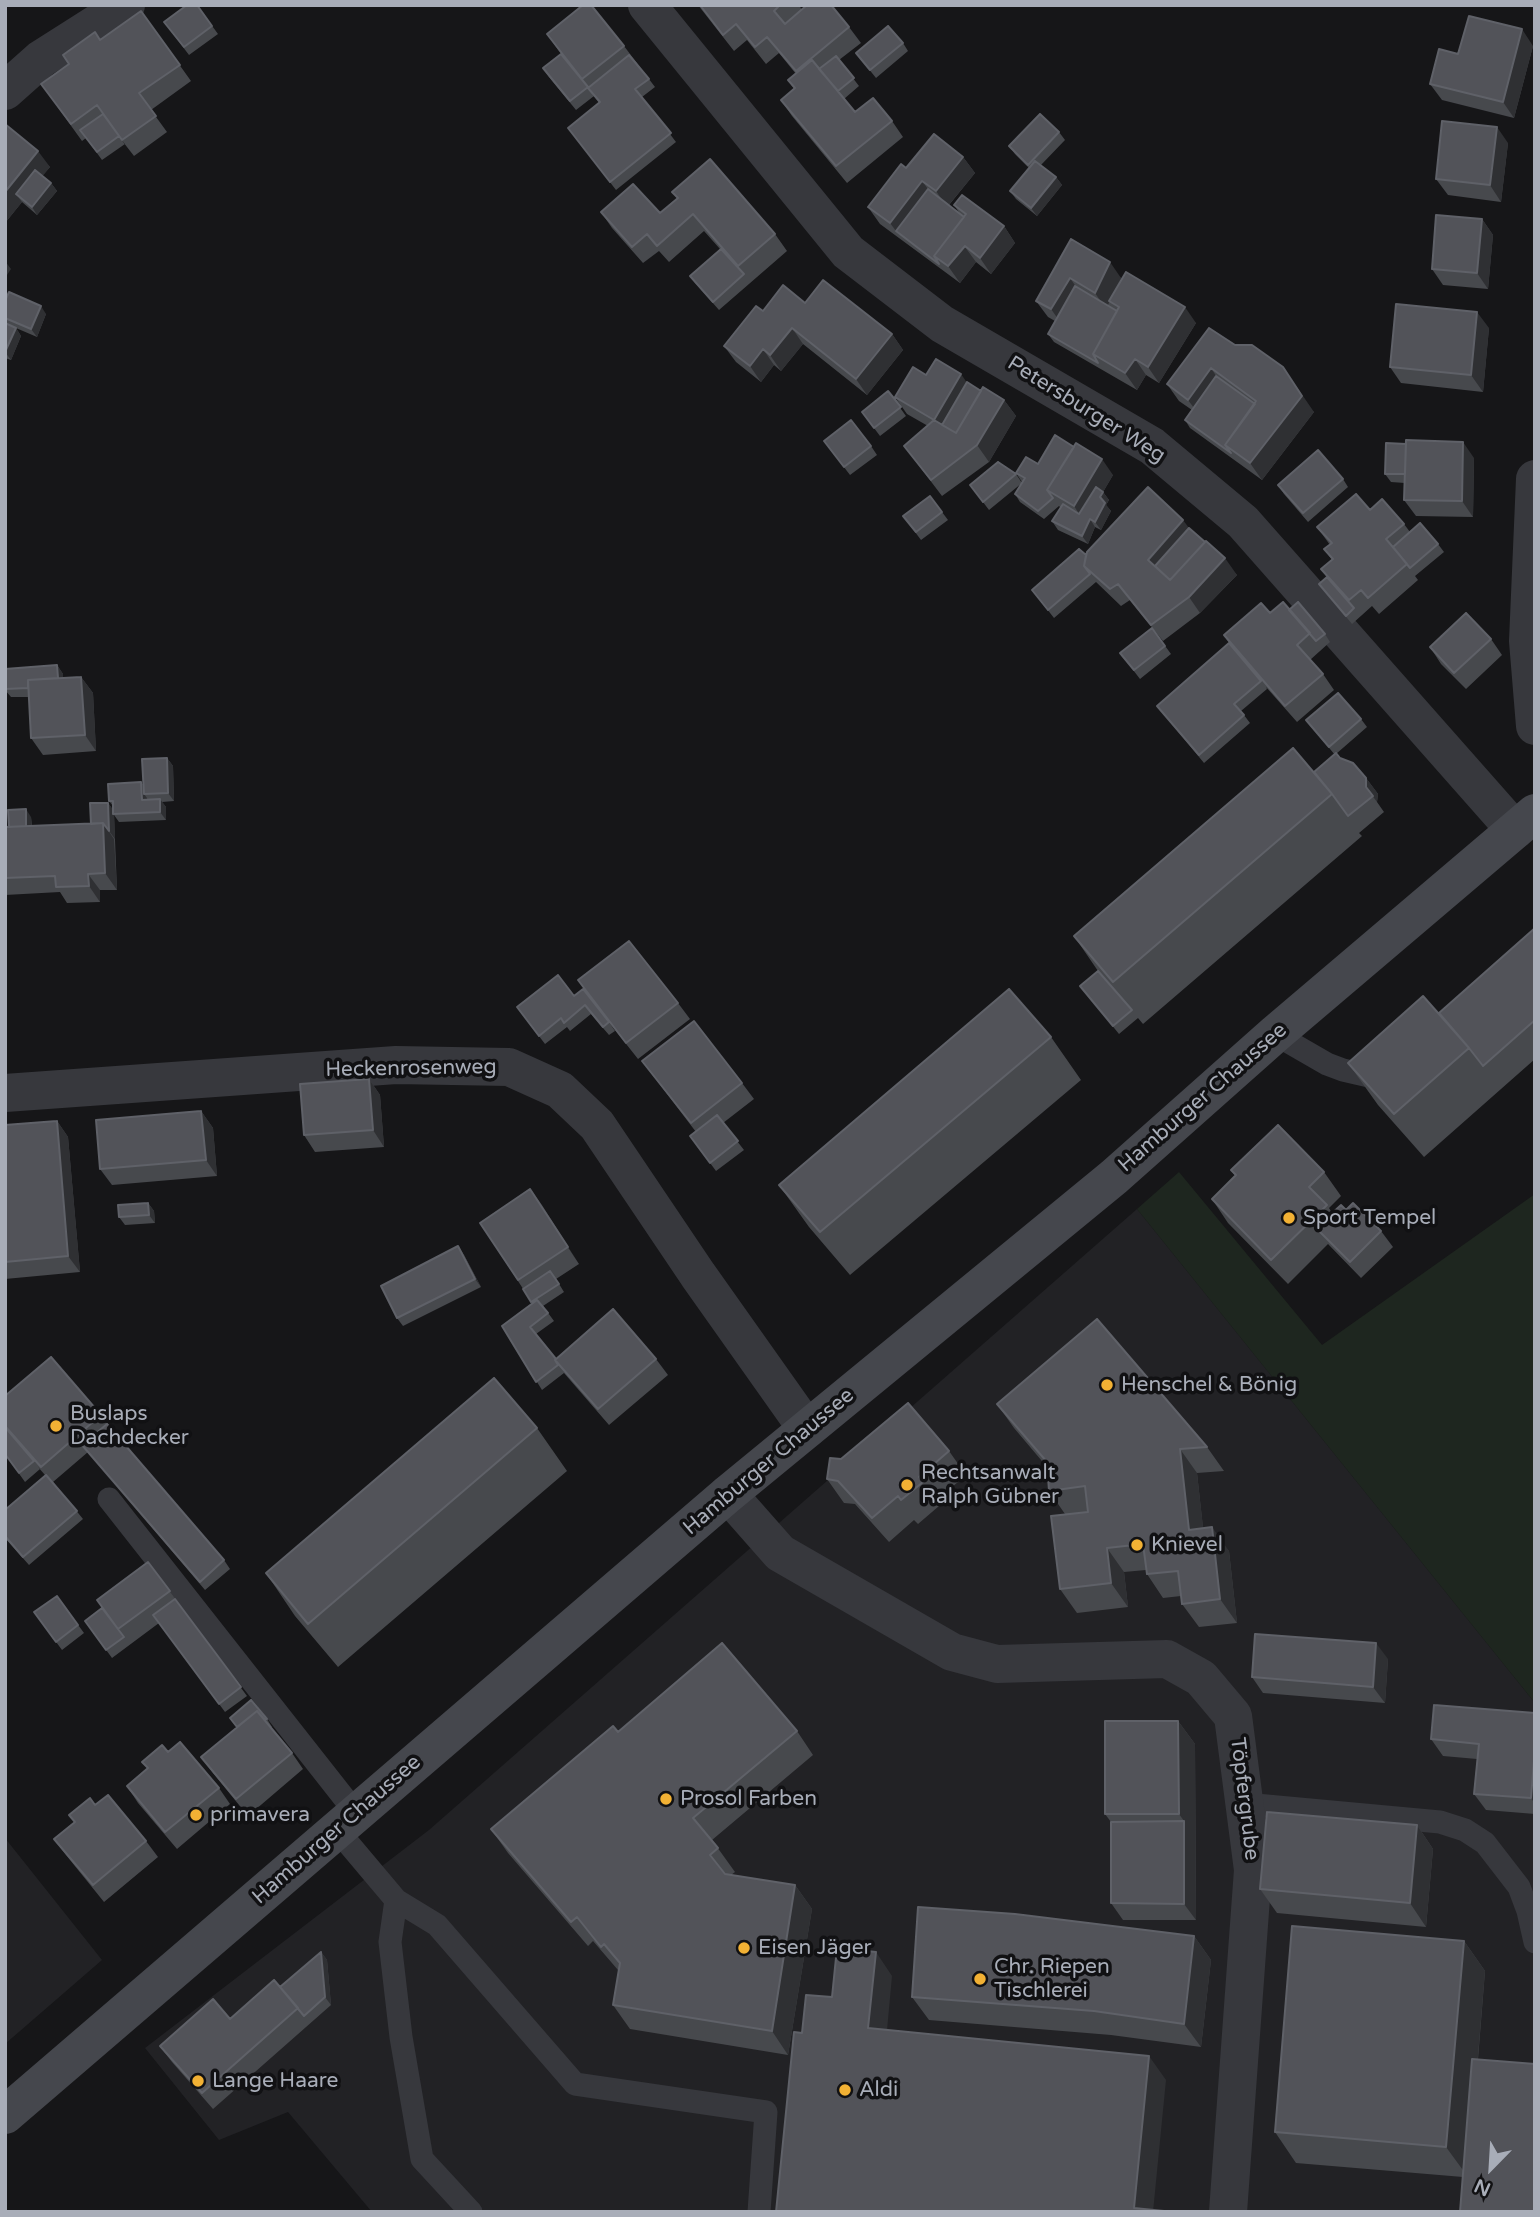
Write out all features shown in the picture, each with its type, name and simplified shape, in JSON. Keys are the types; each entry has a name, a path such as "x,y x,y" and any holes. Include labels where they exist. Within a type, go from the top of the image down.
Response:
{"main road":[{"name":"Hamburger Chaussee","path":"5,2115 728,1494 1114,1177 1275,1034 1525,821"}],"street":[{"path":"5,91 41,59 126,5"},
{"name":"Petersburger Weg","path":"647,5 848,252 942,324 1152,446 1242,522 1525,821"},
{"path":"1535,478 1528,641 1535,726"},
{"name":"Heckenrosenweg","path":"5,1093 396,1065 509,1067 560,1090 597,1125 698,1275 807,1429"},
{"name":"Töpfergrube","path":"728,1494 780,1553 952,1652 997,1664 1167,1659 1201,1678 1233,1716 1253,1870 1228,2212"}],"lane":[{"path":"1275,1034 1328,1064 1368,1076 1401,1059"},
{"path":"109,1499 347,1821 396,1900 437,1925 575,2084 766,2112 759,2212"},
{"path":"1245,1804 1440,1822 1465,1830 1485,1843 1519,1887 1535,1942"},
{"path":"396,1900 390,1942 401,2037 422,2159 471,2212"}],"shaded area":[{"path":"1179,1172 1322,1345 1535,1194 1535,1703 1137,1209"},
{"path":"1137,1209 1535,1703 1535,2212 372,2212 288,2112 219,2140 145,2048 429,1830"},
{"path":"5,1838 102,1960 5,2044"}],"building":[{"path":"187,5 197,5 212,26 184,47 164,22"},
{"path":"583,5 591,5 624,46 582,79 547,34"},
{"path":"700,5 780,5 774,11 785,24 807,5 831,5 849,27 796,71 767,37 755,47 736,24 723,35"},
{"path":"141,11 180,65 139,93 156,116 122,140 97,105 71,124 41,84 69,64 63,55 95,32 100,40"},
{"path":"1469,16 1522,29 1503,102 1430,84 1439,49 1458,54"},
{"path":"888,26 903,43 870,70 856,53"},
{"path":"561,54 588,87 570,101 543,68"},
{"path":"629,55 649,79 635,89 671,133 610,182 568,128 600,102 588,88"},
{"path":"836,56 854,78 838,91 819,69"},
{"path":"812,60 855,112 873,98 892,121 836,166 781,100 795,88 788,80"},
{"path":"103,114 119,136 97,152 80,130"},
{"path":"1040,114 1059,132 1028,165 1009,146"},
{"path":"1442,121 1497,127 1490,185 1436,179"},
{"path":"5,124 38,151 5,192"},
{"path":"934,134 963,157 936,191 922,181 890,223 868,207 901,164 906,168"},
{"path":"710,159 775,234 738,266 693,214 657,246 647,234 632,247 601,212 633,184 660,213 678,198 672,192"},
{"path":"1035,161 1056,177 1031,208 1010,191"},
{"path":"35,170 51,183 32,207 16,194"},
{"path":"928,189 964,217 934,256 939,264 896,231"},
{"path":"962,195 1004,226 980,258 965,246 948,266 934,256 966,214 954,205"},
{"path":"1436,215 1482,219 1477,273 1432,269"},
{"path":"1071,239 1110,262 1095,293 1070,278 1051,309 1036,301"},
{"path":"721,249 744,274 713,302 690,276"},
{"path":"1126,272 1185,307 1148,367 1135,359 1125,373 1093,354 1119,307 1109,301"},
{"path":"823,280 892,334 856,379 792,328 770,355 763,349 750,366 724,346 756,306 763,311 783,285 805,303"},
{"path":"1075,286 1117,311 1093,354 1098,363 1048,334"},
{"path":"9,292 41,306 31,329 5,318 5,301"},
{"path":"1396,304 1477,312 1471,375 1390,367"},
{"path":"5,323 16,328 5,352"},
{"path":"1209,328 1235,345 1252,345 1283,367 1302,396 1250,463 1225,445 1256,401 1211,368 1188,400 1167,384"},
{"path":"936,359 961,374 934,420 895,397 913,367 926,375"},
{"path":"1216,376 1255,404 1225,445 1231,453 1185,420"},
{"path":"967,382 981,391 956,433 942,425"},
{"path":"983,387 1004,400 977,445 931,480 904,446 934,420 956,433"},
{"path":"888,391 901,407 874,428 862,412"},
{"path":"851,420 871,446 844,467 824,441"},
{"path":"1055,435 1074,447 1047,490 1053,498 1038,511 1015,494 1025,478 1016,473 1026,457 1038,464"},
{"path":"1406,440 1463,442 1462,501 1404,500"},
{"path":"1076,443 1102,459 1074,506 1047,490"},
{"path":"1386,443 1406,444 1405,474 1385,474"},
{"path":"1318,450 1343,479 1303,513 1278,485"},
{"path":"998,462 1016,474 983,502 970,485"},
{"path":"1096,487 1103,492 1100,497 1105,503 1095,522 1090,519 1082,536 1052,521 1063,504 1079,514"},
{"path":"1148,487 1183,520 1148,560 1170,580 1206,541 1225,558 1189,597 1151,625 1118,584 1110,589 1084,566 1087,552"},
{"path":"1356,494 1370,510 1382,499 1404,524 1386,539 1407,564 1368,598 1361,590 1349,600 1321,569 1333,559 1324,549 1332,543 1317,527"},
{"path":"930,496 942,512 916,532 903,516"},
{"path":"1420,523 1438,544 1410,568 1393,547"},
{"path":"1189,528 1205,542 1170,580 1155,566"},
{"path":"1079,549 1086,555 1084,566 1090,574 1048,610 1032,590"},
{"path":"1327,577 1354,608 1346,616 1319,584"},
{"path":"1283,602 1310,633 1297,645 1323,674 1285,706 1224,635 1261,603 1270,613"},
{"path":"1298,602 1325,634 1316,641 1289,610"},
{"path":"1466,613 1491,639 1454,673 1430,647"},
{"path":"1152,628 1165,646 1134,670 1120,653"},
{"path":"1229,643 1261,681 1234,704 1244,715 1199,755 1157,706"},
{"path":"57,665 58,678 28,680 28,688 5,689 5,669"},
{"path":"81,677 85,735 31,738 28,680"},
{"path":"1338,693 1361,719 1329,747 1306,720"},
{"path":"1293,748 1332,794 1113,982 1074,936"},
{"path":"1336,753 1340,758 1353,763 1366,778 1366,787 1373,796 1348,816 1314,772"},
{"path":"167,758 168,793 144,794 142,759"},
{"path":"141,782 142,800 160,799 160,812 113,814 113,801 109,801 108,784"},
{"path":"90,803 108,803 109,831 103,823 91,824"},
{"path":"26,809 26,826 9,827 8,810"},
{"path":"103,823 105,873 88,874 89,886 56,887 55,876 5,878 5,827"},
{"path":"1535,928 1535,1020 1483,1066 1439,1013"},
{"path":"629,941 678,1003 626,1043 578,980"},
{"path":"1098,971 1132,1010 1113,1026 1080,986"},
{"path":"558,975 574,996 583,989 609,1022 603,1027 585,1005 564,1023 561,1018 539,1036 517,1007"},
{"path":"1009,989 1051,1037 820,1232 779,1185"},
{"path":"1423,996 1469,1048 1394,1114 1348,1063"},
{"path":"694,1021 742,1083 691,1123 642,1061"},
{"path":"369,1079 373,1130 304,1135 300,1084"},
{"path":"201,1111 206,1160 100,1169 96,1120"},
{"path":"717,1115 738,1141 710,1163 690,1136"},
{"path":"57,1121 68,1256 5,1262 5,1125"},
{"path":"1278,1125 1324,1172 1309,1187 1327,1205 1271,1260 1212,1199 1236,1175 1231,1170"},
{"path":"530,1189 568,1247 518,1280 480,1223"},
{"path":"148,1203 149,1215 119,1217 118,1205"},
{"path":"1353,1203 1381,1231 1350,1262 1316,1228 1341,1205 1346,1210"},
{"path":"458,1246 475,1279 397,1318 381,1286"},
{"path":"550,1271 559,1284 531,1302 523,1289"},
{"path":"537,1300 548,1313 530,1327 558,1365 536,1382 502,1326"},
{"path":"613,1309 656,1359 598,1409 555,1360"},
{"path":"1097,1319 1207,1447 1180,1449 1189,1530 1212,1527 1220,1599 1182,1604 1178,1571 1147,1574 1143,1544 1107,1548 1111,1583 1060,1589 1051,1516 1088,1512 1085,1486 1049,1491 1047,1462 997,1404"},
{"name":"Buslaps Dachdecker","path":"51,1357 101,1415 41,1467 5,1426 5,1396"},
{"path":"494,1378 537,1428 308,1624 266,1573"},
{"path":"908,1403 949,1451 919,1477 923,1482 901,1500 898,1496 872,1518 838,1481 827,1479 830,1458 841,1459"},
{"path":"107,1424 224,1560 200,1582 82,1445"},
{"path":"5,1427 34,1461 19,1473 5,1454"},
{"path":"46,1475 77,1511 23,1557 5,1536 5,1510"},
{"path":"148,1562 170,1591 118,1629 97,1600"},
{"path":"57,1596 78,1625 56,1642 34,1612"},
{"path":"175,1599 241,1687 219,1704 153,1615"},
{"path":"102,1608 124,1637 106,1650 85,1621"},
{"path":"1255,1634 1376,1643 1373,1687 1252,1677"},
{"path":"722,1643 797,1731 693,1818 718,1848 710,1855 725,1874 795,1885 772,2031 613,2005 620,1963 604,1944 601,1947 577,1917 571,1922 491,1829 613,1726 618,1732"},
{"path":"251,1700 267,1719 257,1711 237,1727 230,1718"},
{"path":"1434,1705 1535,1713 1531,1798 1474,1794 1479,1744 1431,1739"},
{"path":"257,1711 292,1753 236,1799 201,1757"},
{"path":"1105,1721 1178,1721 1179,1814 1105,1814"},
{"path":"180,1742 219,1788 165,1832 127,1786 148,1768 142,1762 162,1745 168,1752"},
{"path":"108,1795 146,1841 93,1885 54,1839 75,1822 69,1815 90,1798 95,1805"},
{"path":"1267,1812 1417,1825 1410,1903 1260,1889"},
{"path":"1184,1821 1184,1904 1111,1903 1111,1822"},
{"path":"918,1907 1015,1914 1194,1936 1184,2024 1094,2011 912,1997"},
{"path":"1292,1926 1464,1941 1446,2147 1275,2132"},
{"path":"837,1948 876,1952 868,2028 1149,2056 1134,2208 1164,2212 776,2212 794,2032 802,2033 806,1995 832,1997"},
{"path":"321,1952 325,1997 304,2016 280,1987"},
{"path":"274,1980 298,2008 202,2093 160,2046 213,1999 230,2019"},
{"path":"1472,2059 1535,2064 1535,2212 1460,2212"}],"place":[{"name":"Sport Tempel","path":"1289,1218"},
{"name":"Henschel & Bönig","path":"1107,1385"},
{"name":"Buslaps Dachdecker","path":"56,1426"},
{"name":"Rechtsanwalt Ralph Gübner","path":"907,1485"},
{"name":"Knievel","path":"1137,1545"},
{"name":"Prosol Farben","path":"666,1799"},
{"name":"primavera","path":"196,1815"},
{"name":"Eisen Jäger","path":"744,1948"},
{"name":"Chr. Riepen Tischlerei","path":"980,1979"},
{"name":"Lange Haare","path":"198,2081"},
{"name":"Aldi","path":"845,2090"}]}
